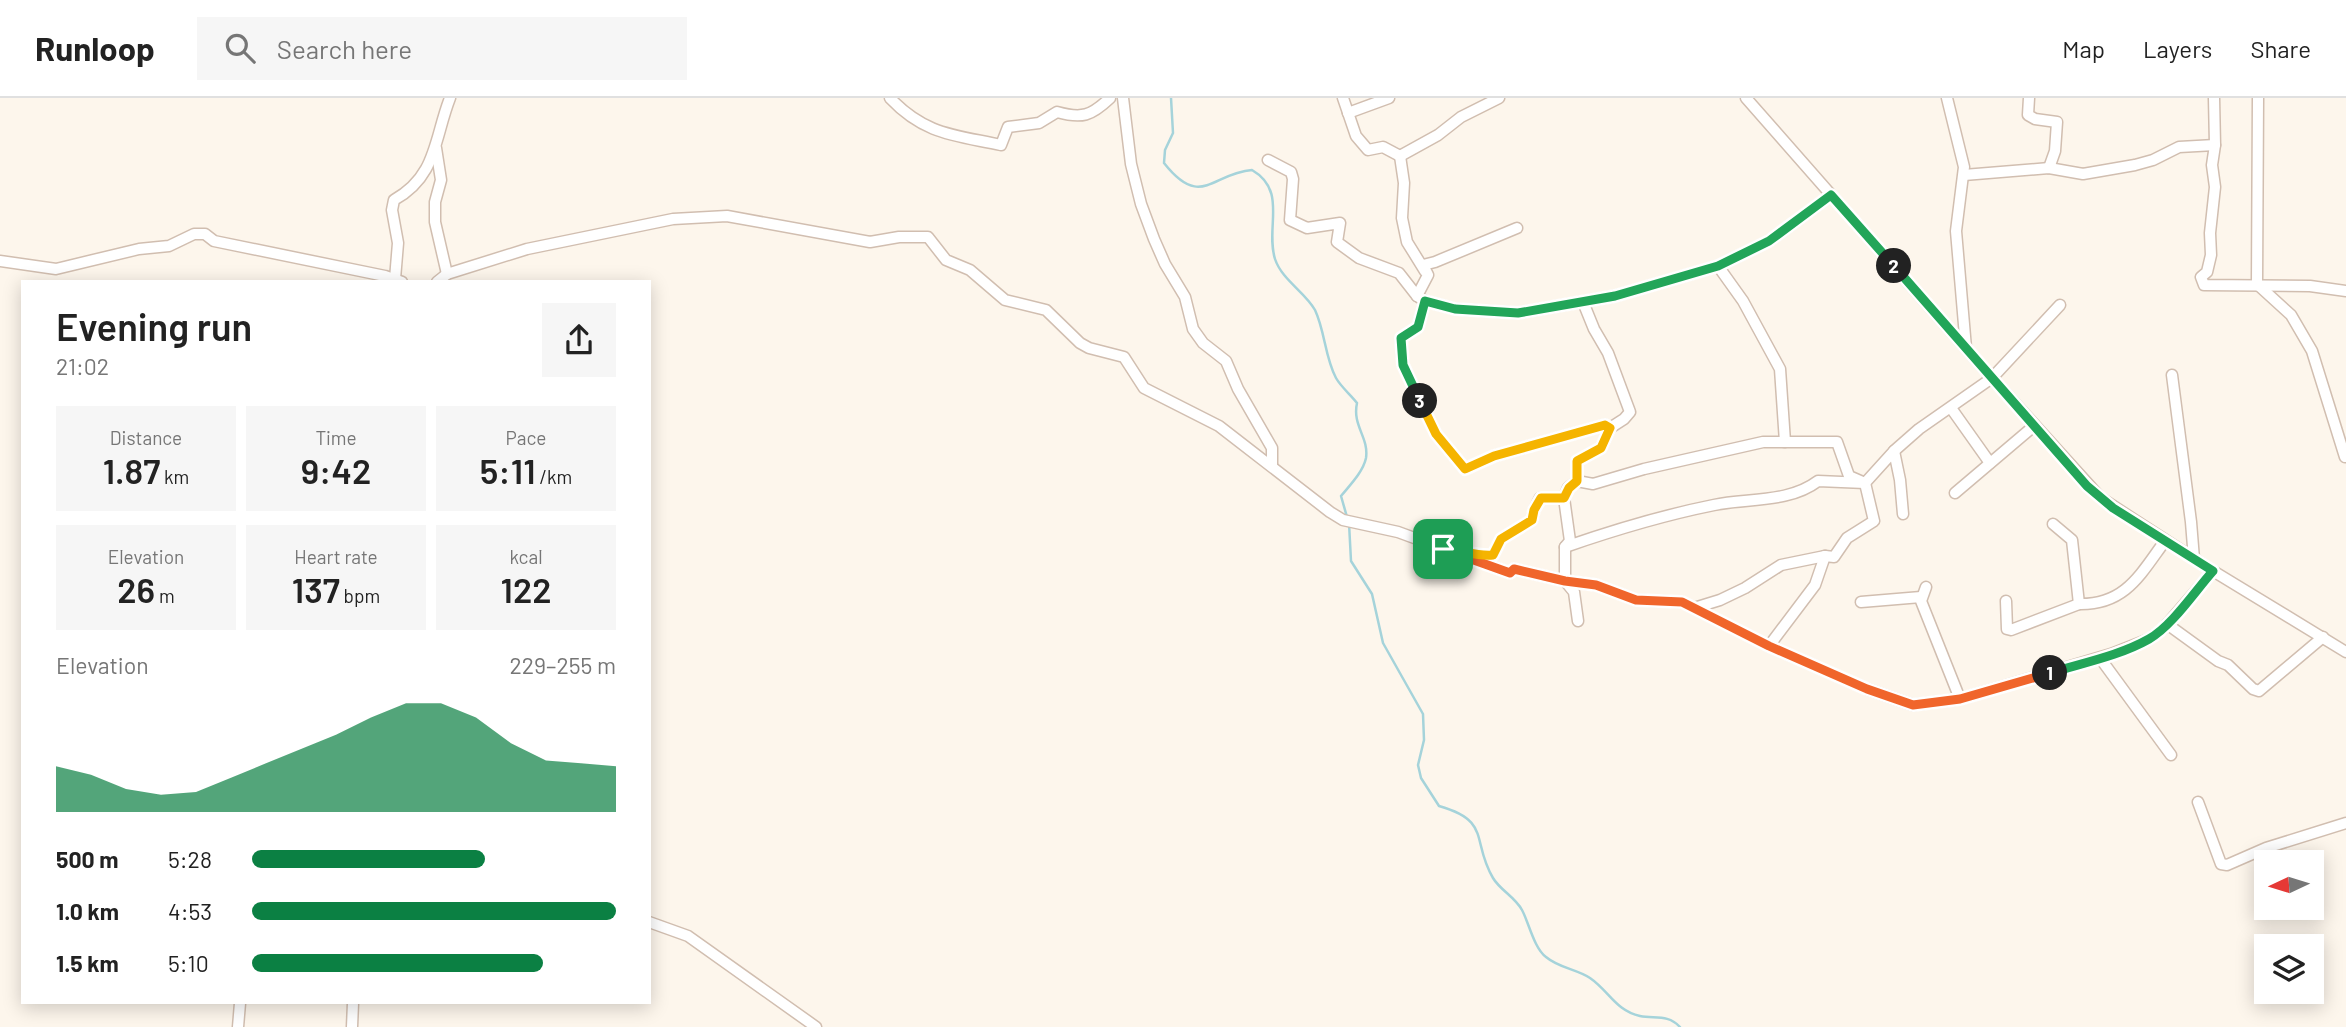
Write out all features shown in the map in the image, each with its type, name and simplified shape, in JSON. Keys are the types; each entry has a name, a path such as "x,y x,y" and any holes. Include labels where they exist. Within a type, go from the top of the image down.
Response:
{"street":[{"path":"398,280 398,243 392,210 394,200 418,183 429,165 450,98"},
{"path":"890,98 909,117 954,137 1002,145 1008,127 1039,123 1057,112 1071,118 1099,108 1110,98"},
{"path":"1123,98 1131,164 1141,204 1154,239 1165,264 1185,296 1194,329 1203,343 1226,361 1238,389 1272,448 1272,466"},
{"path":"1343,98 1356,136 1368,149 1383,147 1400,156"},
{"path":"1348,113 1389,98"},
{"path":"1400,156 1438,135 1461,117 1499,98"},
{"path":"1746,98 2034,426 2101,498 2165,541 2346,652"},
{"path":"1947,98 1964,175 1956,232 1966,348"},
{"path":"2029,98 2028,115 2035,120 2057,122 2055,151 2049,168"},
{"path":"2214,98 2215,145 2212,165 2215,187 2210,233 2211,255 2207,272 2202,277 2204,285 2310,286 2346,291"},
{"path":"2259,98 2257,285 2291,316 2312,351 2345,457"},
{"path":"1964,175 2049,168 2083,174 2153,160 2179,147 2215,145"},
{"path":"436,147 441,180 435,202 435,222 447,274"},
{"path":"1400,156 1404,183 1402,219 1407,242 1428,275"},
{"path":"1268,160 1290,172 1293,179 1290,220 1307,228 1340,223 1337,242 1359,258 1399,273 1421,298 1455,309 1518,313 1615,296 1718,266 1769,241 1831,195"},
{"path":"440,280 447,274 527,249 673,219 727,216 870,242 899,237 928,237 946,260 970,270 1005,300 1046,310 1080,343 1124,357 1144,388 1219,426 1343,520 1398,532 1510,573 1514,569 1596,585 1636,600 1682,602 1769,646 1867,689 1913,705 1960,699 2100,657 2149,639 2167,624 2213,571"},
{"path":"1517,228 1423,265 1428,275 1421,298 1418,327 1401,338 1403,365 1436,434 1465,469 1494,456 1605,425 1610,428"},
{"path":"0,261 56,269 139,249 169,246 194,234 205,234 214,242 393,280"},
{"path":"1718,266 1743,301 1780,369 1786,442"},
{"path":"1578,621 1574,592 1565,581 1565,547 1570,541 1564,498 1569,488 1577,481 1577,461 1601,448 1610,428 1628,415 1628,404 1608,353 1583,302"},
{"path":"1866,483 1919,429 1992,378 2060,305"},
{"path":"2172,375 2192,522 2194,559"},
{"path":"1951,408 1990,463"},
{"path":"1955,493 2034,426"},
{"path":"1577,481 1593,484 1644,469 1763,442 1837,442 1849,476 1866,483"},
{"path":"1895,451 1903,514"},
{"path":"1565,547 1663,516 1719,504 1772,499 1818,481 1866,483"},
{"path":"1694,608 1745,588 1781,565 1825,556 1834,557 1847,538 1874,522 1866,483"},
{"path":"1443,549 1482,556 1493,555 1501,539 1532,520 1541,498 1564,498"},
{"path":"2053,524 2072,540 2079,604"},
{"path":"2006,601 2007,629 2011,630 2079,604 2088,604 2121,593 2131,587 2165,541"},
{"path":"1769,646 1815,585 1825,556"},
{"path":"1920,597 1926,587"},
{"path":"1920,597 1960,699"},
{"path":"1861,602 1920,597"},
{"path":"2167,624 2218,661 2228,665 2253,689 2259,691 2323,638"},
{"path":"2100,657 2171,755"},
{"path":"2198,802 2221,864 2227,865 2266,848 2346,823"},
{"path":"651,923 688,936 816,1027"},
{"path":"238,1027 240,1004"},
{"path":"352,1027 353,1004"}],"waterway":[{"path":"1171,98 1173,133 1165,150 1164,163 1177,177 1198,187 1238,172 1252,170 1269,188 1273,210 1275,259 1283,273 1315,310 1332,370 1357,403 1357,418 1366,458 1359,473 1341,496 1347,517"},
{"path":"1349,523 1351,561 1372,594 1383,643 1423,714 1424,740 1418,765 1421,778 1439,806 1467,818 1474,826 1493,878 1519,905 1535,942 1546,957 1590,978 1625,1010 1640,1016 1666,1019 1680,1027"}],"route":[{"path":"1831,195 2087,486 2113,508 2213,571 2162,629 2149,639 2111,654 2011,685 1960,699 1913,705 1867,689 1769,646 1682,602 1636,600 1596,585 1514,569 1510,573 1443,549 1482,556 1493,555 1501,539 1532,520 1541,498 1564,498 1569,488 1577,481 1577,461 1601,448 1610,428 1605,425 1494,456 1465,469 1436,434 1403,365 1401,338 1418,327 1425,301 1455,309 1518,313 1615,296 1718,266 1769,241 1831,195"}]}
